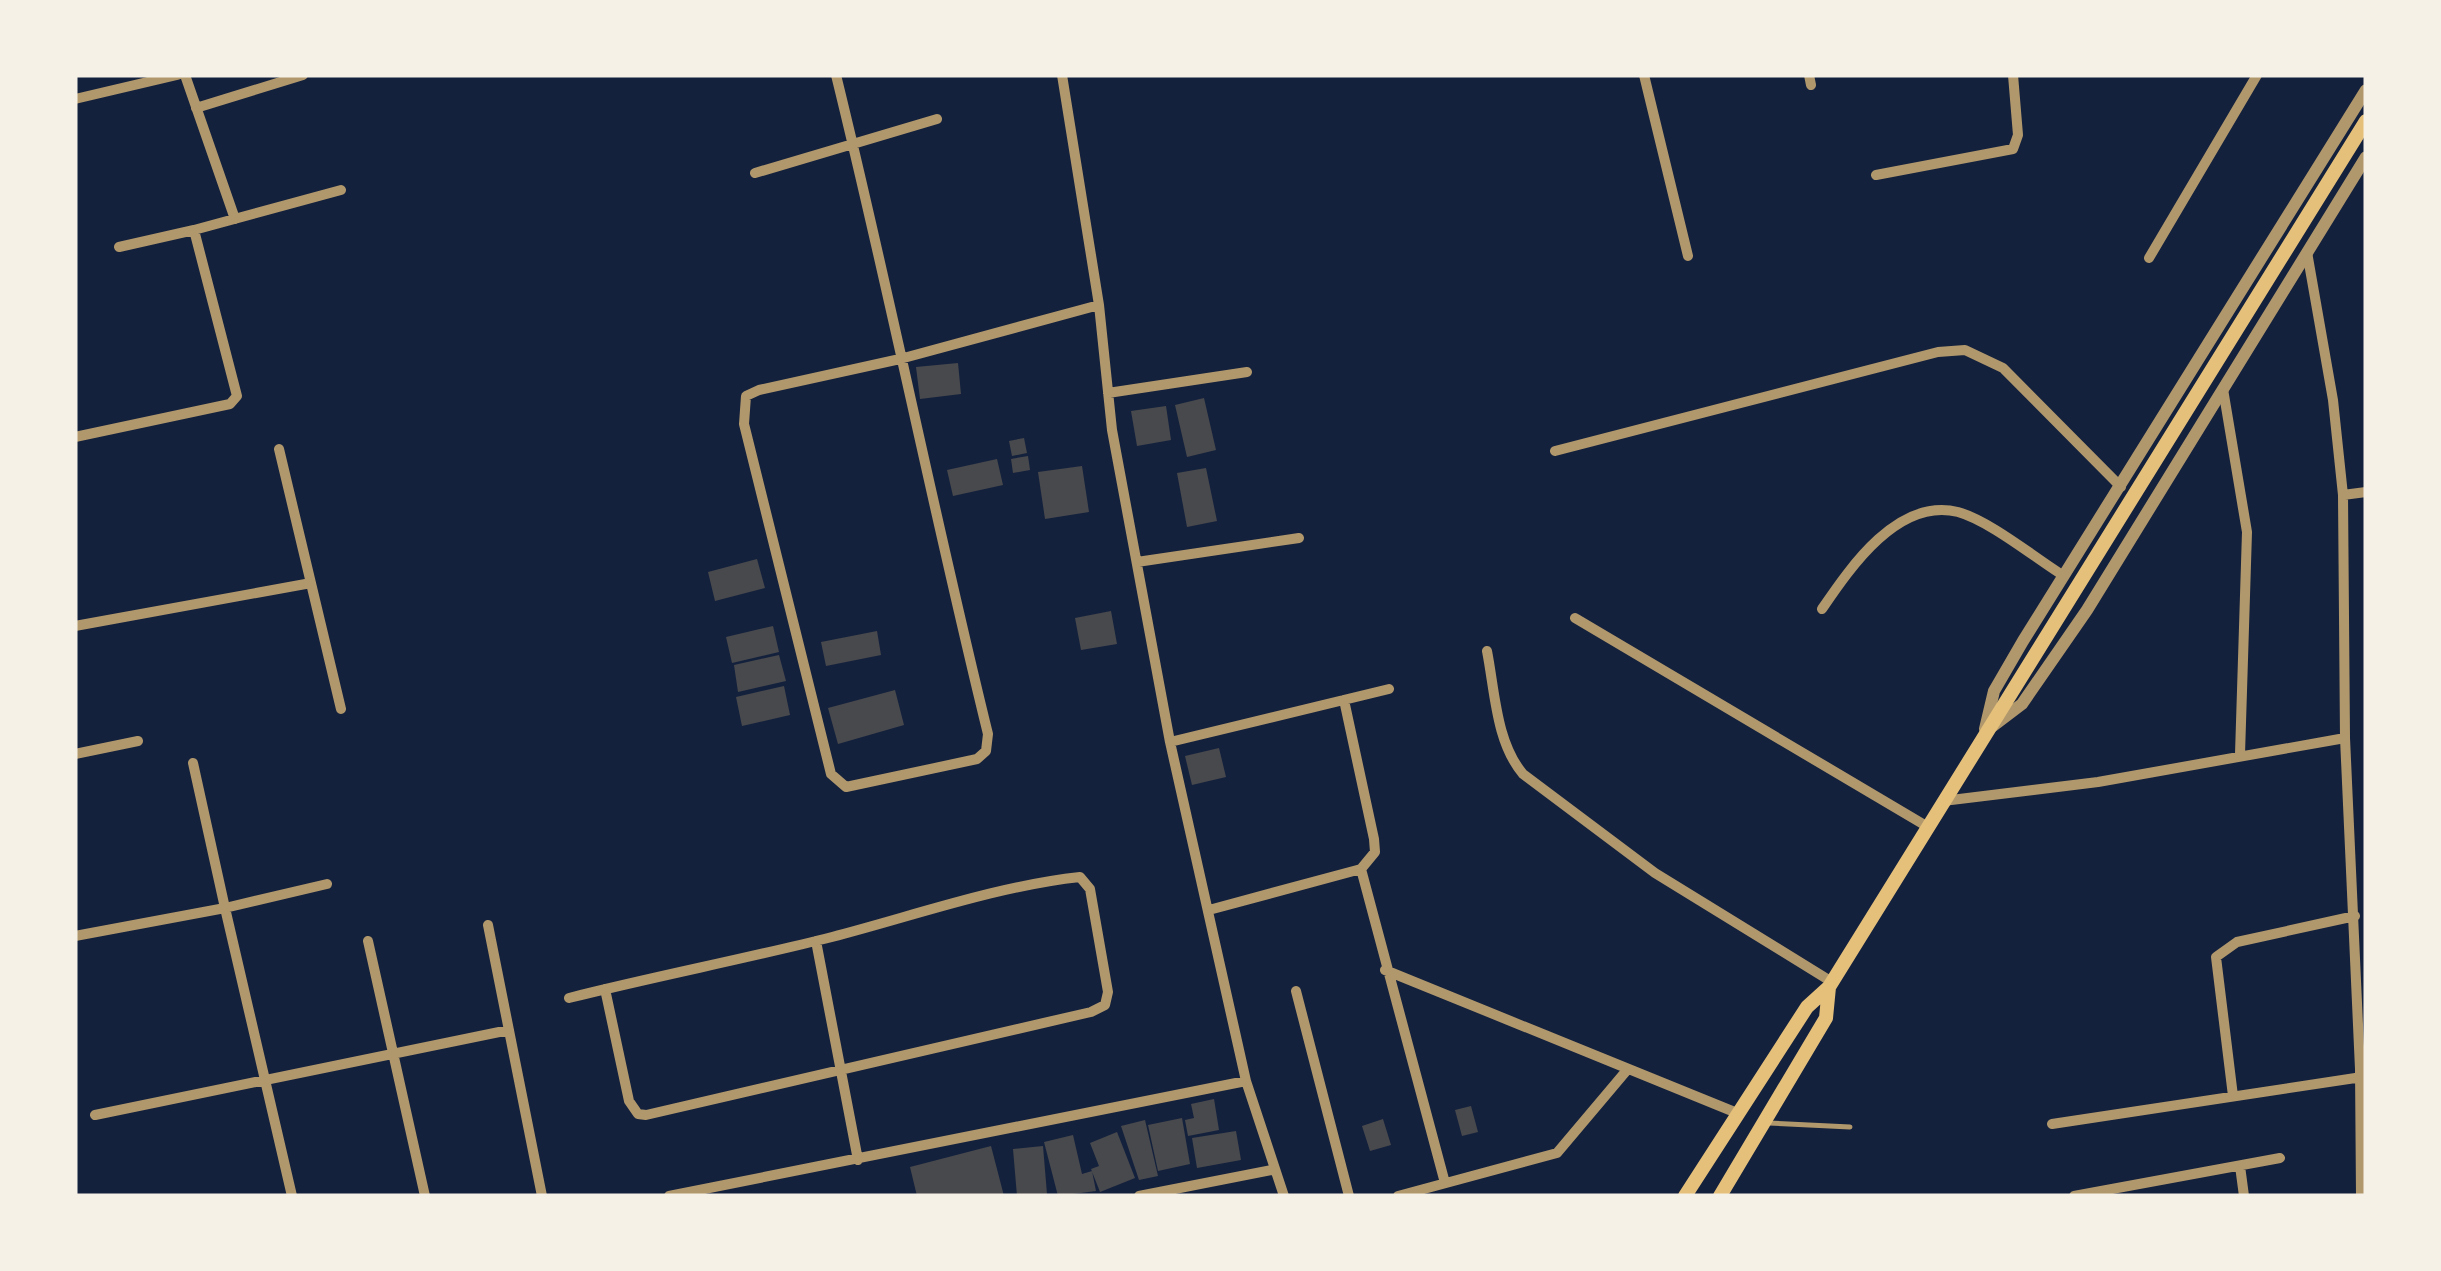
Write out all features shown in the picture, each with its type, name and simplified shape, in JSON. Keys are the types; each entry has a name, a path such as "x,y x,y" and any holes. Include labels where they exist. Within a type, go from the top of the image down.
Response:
{"main road":[{"path":"1685,1196 1807,1007 1830,984 2366,121"},
{"path":"1720,1196 1826,1018 1830,984"}],"street":[{"path":"75,100 176,75"},
{"path":"185,75 235,219"},
{"path":"196,108 303,75"},
{"path":"836,75 852,142 900,358 988,743 977,759 846,787 831,774 742,409 746,396 758,390 900,358 1098,305"},
{"path":"1062,75 1108,393 1170,742 1246,1081 1272,1170 1284,1196"},
{"path":"1644,75 1688,256"},
{"path":"1876,175 2013,149 2018,135 2013,75"},
{"path":"2148,258 2257,75"},
{"path":"1985,732 1994,691 2366,90"},
{"path":"755,174 937,119"},
{"path":"1985,732 2022,704 2087,610 2366,157"},
{"path":"119,246 341,190"},
{"path":"75,437 230,404 237,396 194,230"},
{"path":"2307,252 2333,400 2343,496 2345,738 2363,1076 2361,1196"},
{"path":"1555,451 1938,352 1965,350 2003,368 2120,487"},
{"path":"1108,393 1247,372"},
{"path":"2224,389 2247,532 2240,754"},
{"path":"279,449 341,709"},
{"path":"2343,496 2366,492"},
{"path":"1822,609 1872,542 1892,529 1942,510 1968,516 2064,576"},
{"path":"1137,562 1299,538"},
{"path":"75,626 311,583"},
{"path":"1575,618 1928,827"},
{"path":"1487,652 1504,740 1510,759 1523,774 1655,872 1830,984"},
{"path":"1170,742 1389,690"},
{"path":"1209,910 1361,870 1375,852 1344,700"},
{"path":"1943,802 2098,782 2345,738"},
{"path":"75,754 138,741"},
{"path":"194,763 292,1196"},
{"path":"1361,870 1445,1183"},
{"path":"569,998 606,989 816,941 1080,876 1090,889 1108,992 1098,1009 841,1073 638,1114 629,1101 606,989"},
{"path":"75,936 225,908 326,884"},
{"path":"2233,1096 2216,957 2237,942 2355,916"},
{"path":"488,925 542,1196"},
{"path":"368,941 426,1196"},
{"path":"816,941 858,1160"},
{"path":"1385,970 1737,1113"},
{"path":"1296,991 1350,1196"},
{"path":"96,1116 509,1030"},
{"path":"1398,1196 1556,1153 1626,1070"},
{"path":"2052,1124 2363,1076"},
{"path":"670,1196 1246,1081"},
{"path":"2074,1196 2280,1158"},
{"path":"2240,1166 2244,1196"},
{"path":"1138,1196 1272,1170"}],"lane":[{"path":"1766,1122 1850,1127"}],"building":[{"path":"958,363 961,394 920,399 916,367"},
{"path":"1204,398 1216,450 1187,457 1175,405"},
{"path":"1166,406 1171,440 1137,446 1131,411"},
{"path":"1024,438 1027,453 1012,456 1009,441"},
{"path":"1028,456 1030,470 1013,473 1011,459"},
{"path":"997,459 1003,485 953,496 947,470"},
{"path":"1082,466 1089,512 1045,519 1038,472"},
{"path":"1206,468 1217,521 1187,527 1177,473"},
{"path":"757,559 765,588 715,601 708,572"},
{"path":"1111,611 1117,644 1081,650 1075,618"},
{"path":"773,626 779,652 732,663 726,637"},
{"path":"877,631 881,655 826,666 821,642"},
{"path":"779,655 786,681 738,692 734,665"},
{"path":"784,686 790,715 742,726 736,697"},
{"path":"895,690 904,725 838,744 828,708"},
{"path":"1219,748 1226,777 1192,785 1185,756"},
{"path":"1214,1099 1219,1130 1188,1136 1185,1120 1194,1118 1191,1104"},
{"path":"1471,1106 1478,1132 1462,1136 1455,1110"},
{"path":"1182,1118 1190,1164 1158,1171 1148,1125"},
{"path":"1383,1119 1391,1145 1370,1151 1362,1126"},
{"path":"1145,1120 1158,1176 1139,1180 1121,1126"},
{"path":"1236,1131 1241,1160 1197,1168 1192,1138"},
{"path":"1117,1132 1135,1178 1100,1192 1091,1169 1099,1166 1090,1143"},
{"path":"1073,1135 1082,1174 1092,1171 1096,1191 1058,1196 1044,1142"},
{"path":"991,1146 1004,1196 917,1196 910,1167"},
{"path":"1043,1146 1047,1194 1017,1196 1013,1149"}]}
